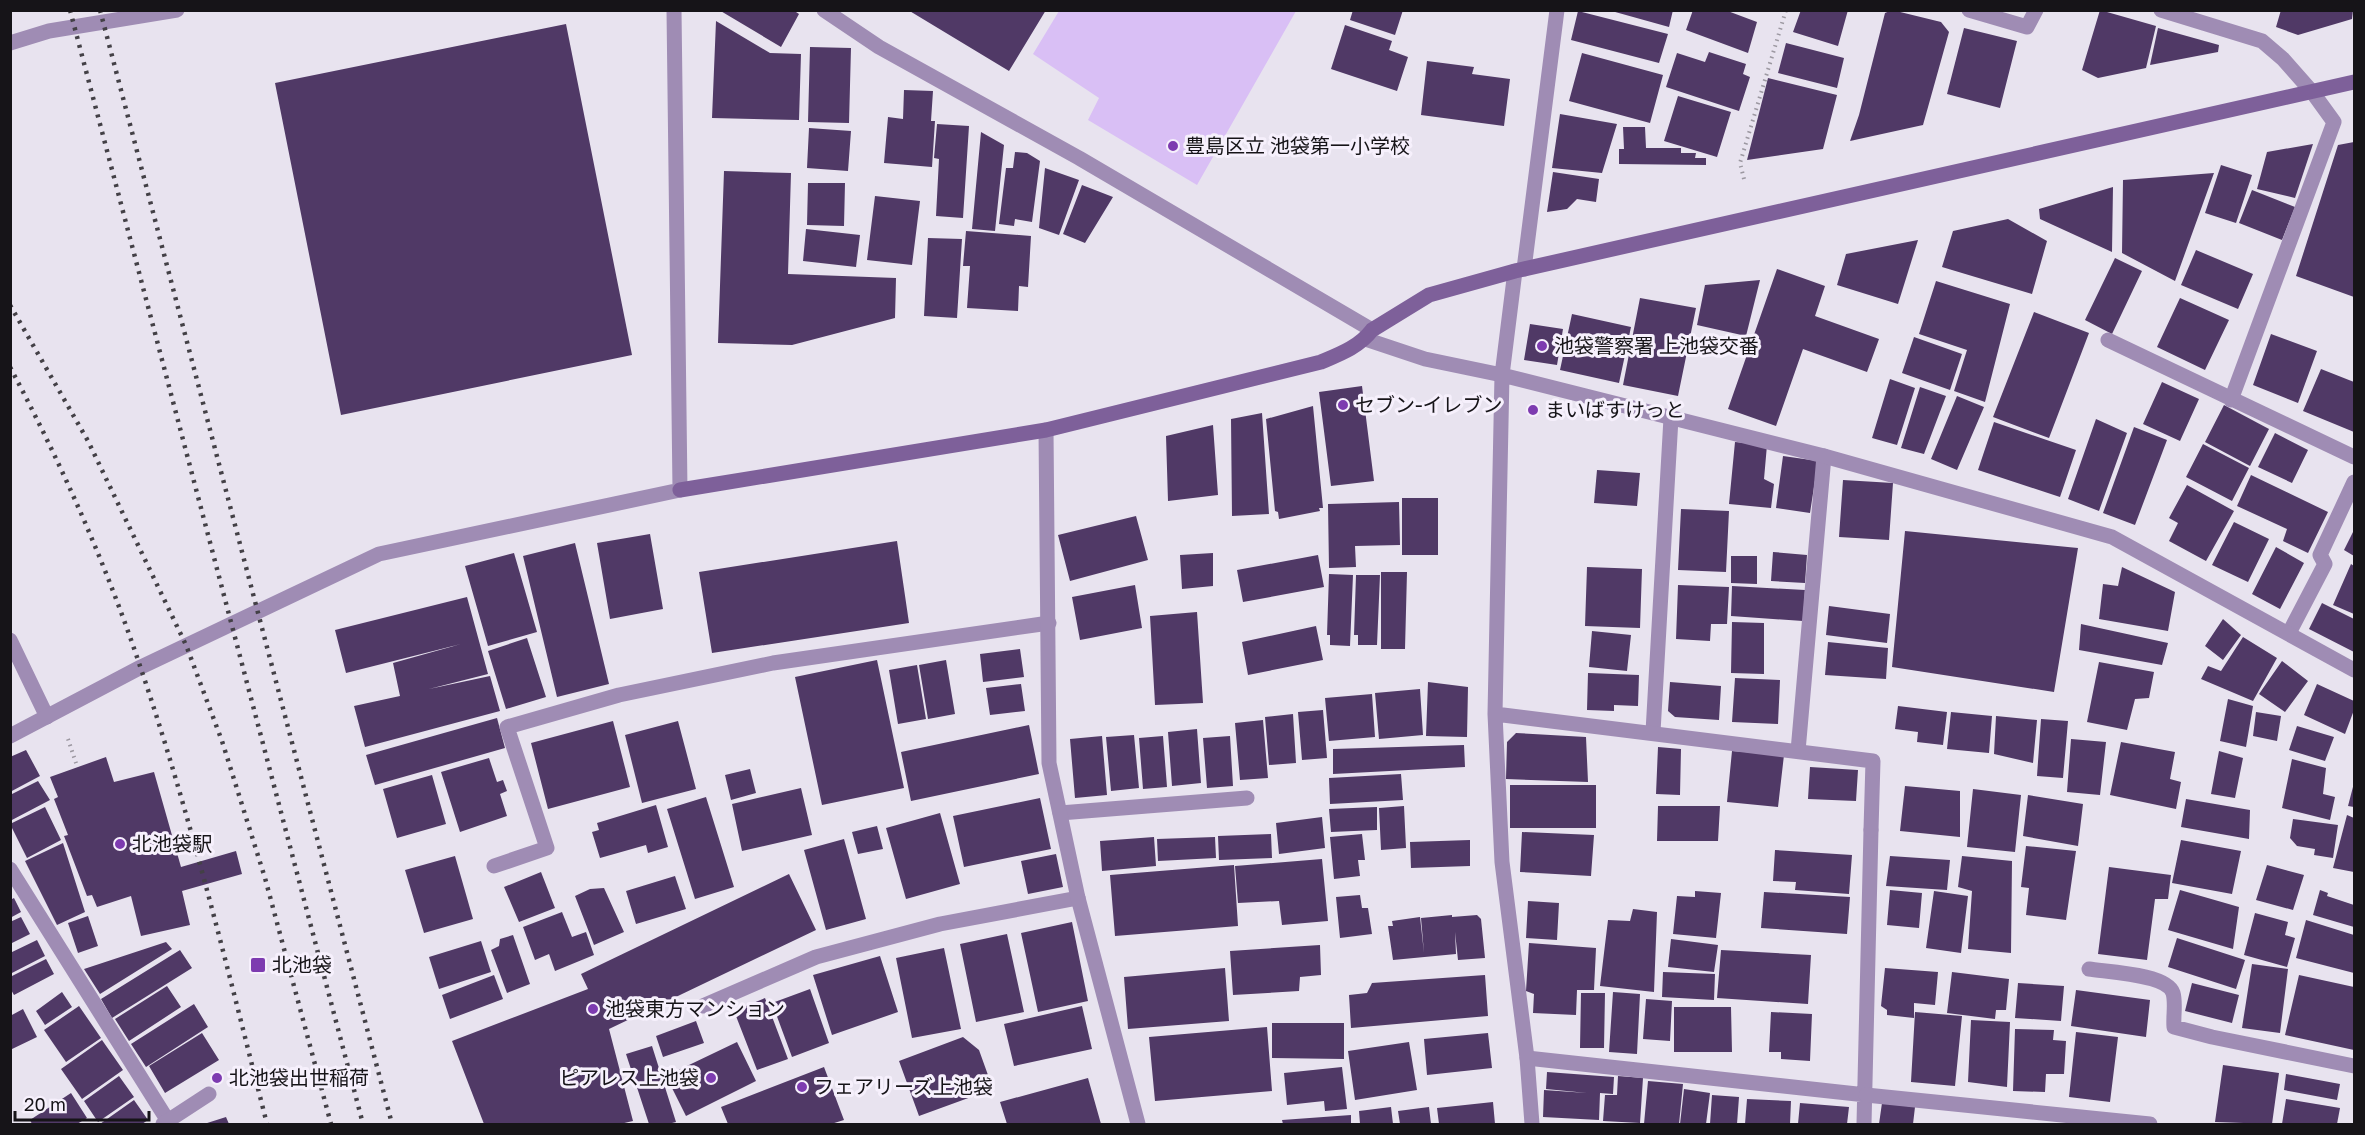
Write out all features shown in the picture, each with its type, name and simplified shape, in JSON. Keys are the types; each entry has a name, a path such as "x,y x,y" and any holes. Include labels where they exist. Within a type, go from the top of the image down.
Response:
{"street":[{"path":"10,43 49,31 177,10"},
{"path":"674,10 680,490"},
{"path":"824,10 879,47 1079,158 1368,335 1425,359 1502,375 1824,456 2112,537 2355,670"},
{"path":"1532,1125 1527,1058 1502,862 1495,714 1502,375 1520,270 1557,10"},
{"path":"1969,10 2027,27 2036,10"},
{"path":"2161,10 2262,41 2283,59 2313,93 2334,122 2231,400"},
{"path":"10,736 141,667 379,554 680,490 1046,430 1321,362 1346,352 1429,295 1520,270 2355,82"},
{"path":"2108,340 2355,457"},
{"path":"1653,732 1671,418"},
{"path":"1046,430 1049,763 1078,898 1138,1125"},
{"path":"1798,751 1824,456"},
{"path":"2289,633 2325,564 2320,555 2355,482"},
{"path":"494,866 547,848 507,728 619,694 773,663 1049,623"},
{"path":"10,640 47,717"},
{"path":"1495,714 1873,761 1864,1125"},
{"path":"1060,813 1247,798"},
{"path":"10,869 166,1123 209,1094"},
{"path":"703,1006 816,957 940,924 1078,898"},
{"path":"2089,969 2157,979 2168,986 2173,993 2174,1027 2355,1066"},
{"path":"1527,1058 2150,1125"}],"path":[{"path":"1743,179 1740,163 1786,10"}],"shaded area":[{"name":"豊島区立 池袋第一小学校","path":"1059,11 1296,11 1197,185 1088,120 1099,98 1033,54"}],"building":[{"path":"719,10 793,10 799,14 781,47"},
{"path":"908,10 1046,10 1009,71"},
{"path":"1353,10 1403,10 1395,35 1350,20"},
{"path":"1608,10 1673,10 1669,27"},
{"path":"1693,10 1725,10 1757,22 1748,53 1686,30"},
{"path":"1801,10 1848,10 1838,46 1793,32"},
{"path":"1892,10 1941,22 1949,32 1923,125 1850,141 1859,115 1885,13"},
{"path":"2100,10 2156,26 2146,68 2098,78 2082,70"},
{"path":"2281,10 2353,10 2352,19 2298,35 2276,27"},
{"path":"1578,11 1668,34 1659,63 1571,40"},
{"path":"716,21 770,53 801,54 799,120 712,118"},
{"path":"566,24 632,355 341,415 275,83"},
{"path":"1345,25 1392,41 1389,50 1408,57 1397,91 1331,69"},
{"path":"1964,28 2017,41 2000,108 1947,94"},
{"path":"2158,28 2219,45 2218,52 2150,65"},
{"path":"1786,43 1844,58 1837,88 1778,73"},
{"path":"810,47 851,48 849,123 808,122"},
{"path":"1709,52 1746,64 1743,74 1750,77 1739,111 1666,87 1677,53 1705,62"},
{"path":"1582,53 1663,75 1650,123 1569,101"},
{"path":"1427,61 1474,67 1472,74 1510,79 1504,126 1421,115"},
{"path":"1768,78 1837,95 1823,149 1747,160"},
{"path":"904,90 933,91 931,121 935,121 932,167 884,163 888,117 903,119"},
{"path":"1678,96 1731,112 1717,157 1664,141"},
{"path":"1560,114 1617,124 1602,173 1552,168"},
{"path":"937,124 969,126 963,218 936,216 939,159 934,158"},
{"path":"1623,127 1645,127 1646,148 1681,148 1681,153 1696,153 1695,158 1706,158 1706,165 1619,164 1619,149 1624,149"},
{"path":"809,128 851,131 848,171 807,168"},
{"path":"981,132 1004,145 995,231 972,229"},
{"path":"2354,142 2354,297 2296,276 2338,145"},
{"path":"2313,144 2295,198 2257,189 2267,152"},
{"path":"1015,152 1027,153 1040,161 1032,222 1015,219 1014,226 999,224 1006,168 1013,168"},
{"path":"2221,165 2252,175 2236,223 2205,213"},
{"path":"1045,168 1079,180 1059,235 1039,228"},
{"path":"724,171 791,173 788,274 896,278 895,318 792,345 718,343"},
{"path":"1553,172 1599,179 1596,202 1577,199 1567,209 1547,212"},
{"path":"2214,173 2175,281 2122,253 2123,180"},
{"path":"808,183 845,183 844,226 807,225"},
{"path":"1082,185 1113,197 1085,243 1063,234"},
{"path":"2113,187 2112,252 2040,219 2039,209"},
{"path":"2252,190 2295,207 2282,240 2239,223"},
{"path":"875,196 920,201 912,265 867,260"},
{"path":"2008,219 2047,241 2032,294 1942,267 1953,231"},
{"path":"806,229 860,235 856,267 803,261"},
{"path":"966,231 1031,236 1028,287 1019,286 1018,311 967,308 970,266 963,266"},
{"path":"928,238 962,239 957,318 924,316"},
{"path":"1918,240 1898,304 1837,285 1846,254"},
{"path":"2196,250 2253,274 2238,309 2181,285"},
{"path":"2115,258 2142,271 2112,334 2085,320"},
{"path":"1777,269 1825,286 1815,316 1879,339 1867,372 1803,349 1776,426 1728,409"},
{"path":"1760,280 1746,336 1697,325 1705,285"},
{"path":"1936,281 2010,304 1985,402 1954,391 1967,350 1919,334"},
{"path":"1640,298 1696,308 1678,396 1623,385"},
{"path":"2180,298 2229,320 2205,370 2157,347"},
{"path":"2034,312 2089,333 2049,438 1993,417"},
{"path":"1572,314 1631,327 1619,383 1560,370"},
{"path":"1530,324 1563,329 1557,365 1524,360"},
{"path":"2271,334 2317,351 2298,403 2253,385"},
{"path":"1914,337 1962,354 1950,390 1902,373"},
{"path":"2321,369 2354,382 2354,432 2303,411"},
{"path":"1890,379 1915,388 1897,445 1872,438"},
{"path":"2162,382 2199,399 2180,441 2143,424"},
{"path":"1362,386 1374,481 1331,486 1319,392"},
{"path":"1920,387 1946,396 1924,454 1901,448"},
{"path":"1957,396 1984,407 1957,470 1931,459"},
{"path":"2224,405 2269,429 2250,466 2205,442"},
{"path":"1313,406 1323,508 1319,508 1320,511 1279,519 1278,512 1275,511 1266,419"},
{"path":"1262,413 1269,514 1232,516 1231,419"},
{"path":"2096,419 2127,433 2099,511 2068,499"},
{"path":"1994,422 2076,450 2060,497 1978,470"},
{"path":"1213,425 1218,495 1168,501 1166,436"},
{"path":"2134,427 2167,440 2135,525 2103,513"},
{"path":"2275,433 2308,450 2292,483 2258,467"},
{"path":"1735,442 1767,445 1764,479 1774,484 1771,508 1729,504"},
{"path":"2203,444 2249,468 2232,501 2186,477"},
{"path":"1783,456 1818,461 1810,513 1776,508"},
{"path":"1597,470 1640,473 1637,506 1594,503"},
{"path":"2251,475 2328,512 2308,553 2283,541 2287,529 2237,506"},
{"path":"1843,480 1893,483 1889,540 1839,537"},
{"path":"2187,485 2234,511 2206,561 2169,541 2178,523 2169,518"},
{"path":"1402,498 1438,498 1438,555 1402,555"},
{"path":"1399,502 1400,545 1355,546 1356,567 1329,568 1328,504"},
{"path":"1681,509 1729,511 1726,572 1678,570"},
{"path":"1136,516 1148,560 1070,581 1058,535"},
{"path":"2234,522 2269,539 2248,582 2212,565"},
{"path":"2354,530 2354,556 2344,550"},
{"path":"1905,531 2078,548 2054,692 1892,667"},
{"path":"650,534 663,609 610,619 597,543"},
{"path":"897,541 909,623 712,653 699,572"},
{"path":"575,543 609,684 557,697 523,556"},
{"path":"2276,547 2304,563 2280,609 2252,594"},
{"path":"1773,552 1807,555 1805,583 1771,581"},
{"path":"514,553 537,632 488,646 465,566"},
{"path":"1213,553 1213,586 1182,589 1180,555"},
{"path":"1318,555 1324,587 1243,602 1237,570"},
{"path":"1731,556 1757,556 1757,584 1731,583"},
{"path":"2351,564 2354,566 2354,614 2333,605"},
{"path":"1587,567 1642,569 1640,628 1585,626"},
{"path":"2122,567 2175,592 2168,631 2099,619 2103,584 2118,586"},
{"path":"1381,572 1407,572 1405,649 1381,649"},
{"path":"1329,574 1353,575 1350,646 1330,645 1330,635 1327,635"},
{"path":"1356,575 1380,575 1377,645 1358,645 1358,635 1354,635"},
{"path":"1135,585 1142,628 1080,640 1072,597"},
{"path":"1678,585 1729,587 1727,624 1711,624 1710,641 1676,639"},
{"path":"1732,586 1805,590 1803,621 1731,616"},
{"path":"467,597 488,674 429,689 490,676 500,711 365,747 354,706 400,696 393,663 461,644 346,673 335,630"},
{"path":"2322,603 2354,619 2354,652 2309,629"},
{"path":"1829,606 1890,614 1887,643 1826,635"},
{"path":"1197,612 1203,703 1155,705 1150,616"},
{"path":"2223,619 2241,635 2223,660 2205,646"},
{"path":"1732,622 1764,623 1764,674 1731,673"},
{"path":"2081,624 2168,643 2162,665 2079,650"},
{"path":"1316,626 1323,660 1248,675 1242,642"},
{"path":"1592,631 1631,635 1627,671 1589,667"},
{"path":"2243,637 2277,658 2253,701 2201,679 2208,666 2221,671"},
{"path":"527,638 546,697 506,709 488,651"},
{"path":"1828,642 1888,648 1886,679 1825,675"},
{"path":"1020,649 1024,677 983,682 980,654"},
{"path":"877,660 904,788 822,805 795,677"},
{"path":"946,660 955,714 928,719 919,665"},
{"path":"2282,661 2308,681 2285,712 2259,694"},
{"path":"2099,662 2154,672 2149,698 2135,699 2127,730 2087,722"},
{"path":"917,665 926,719 898,724 889,670"},
{"path":"1588,673 1639,675 1638,706 1614,705 1614,711 1587,710"},
{"path":"1735,678 1780,680 1778,724 1732,722"},
{"path":"1428,682 1468,687 1467,737 1426,736"},
{"path":"1670,682 1721,686 1719,720 1675,717 1668,711"},
{"path":"1021,684 1025,711 990,715 986,688"},
{"path":"2317,684 2354,701 2354,710 2345,734 2304,715"},
{"path":"1420,689 1423,735 1379,739 1375,693"},
{"path":"1372,694 1375,737 1329,741 1325,698"},
{"path":"2228,699 2253,706 2246,747 2220,741"},
{"path":"1898,706 1947,712 1943,745 1917,742 1918,732 1895,729"},
{"path":"1323,710 1327,758 1302,760 1298,712"},
{"path":"1951,712 1992,716 1989,753 1947,749"},
{"path":"2256,712 2281,716 2277,741 2253,736"},
{"path":"1293,714 1296,763 1269,765 1265,717"},
{"path":"1996,716 2037,720 2033,763 1994,754"},
{"path":"497,718 505,748 375,785 366,755"},
{"path":"2041,719 2068,721 2063,778 2037,776"},
{"path":"1263,720 1268,778 1240,780 1235,723"},
{"path":"613,721 630,787 548,809 531,743"},
{"path":"678,721 696,789 642,803 625,735"},
{"path":"1029,725 1039,774 911,801 901,752"},
{"path":"2297,726 2334,737 2325,761 2289,750"},
{"path":"1197,729 1201,783 1172,786 1168,732"},
{"path":"1516,733 1586,737 1588,782 1506,779 1507,742"},
{"path":"1134,735 1139,788 1111,791 1106,737"},
{"path":"1102,736 1107,795 1075,798 1070,739"},
{"path":"1163,736 1167,787 1143,789 1139,738"},
{"path":"1230,736 1233,786 1207,788 1203,738"},
{"path":"2071,739 2106,742 2100,795 2067,792"},
{"path":"2121,742 2175,752 2170,779 2181,782 2176,809 2110,795"},
{"path":"1464,745 1465,767 1333,774 1333,749"},
{"path":"1658,747 1681,749 1680,795 1656,794"},
{"path":"26,750 40,776 10,792 10,757"},
{"path":"1732,751 1784,755 1778,807 1727,802"},
{"path":"2219,751 2243,758 2235,798 2211,794"},
{"name":"北池袋駅","path":"106,757 114,782 154,772 181,867 236,851 242,874 182,891 190,925 141,936 131,896 97,907 92,895 87,896 64,836 68,835 54,799 58,797 50,777"},
{"path":"489,758 497,782 503,780 507,791 500,794 507,816 460,832 441,772"},
{"path":"2292,759 2326,768 2323,794 2335,797 2330,820 2282,808"},
{"path":"1810,767 1858,770 1856,801 1808,799"},
{"path":"750,769 756,793 731,800 725,775"},
{"path":"1401,774 1403,800 1330,804 1329,778"},
{"path":"432,775 446,824 397,838 383,789"},
{"path":"38,781 50,800 10,821 10,795"},
{"path":"2354,783 2354,807 2348,806"},
{"path":"1510,785 1596,785 1596,828 1510,828"},
{"path":"1905,786 1960,791 1960,837 1900,831"},
{"path":"801,788 812,835 742,851 732,804"},
{"path":"1973,789 2021,795 2015,852 1967,847"},
{"path":"2028,795 2083,804 2078,846 2023,836"},
{"path":"706,797 734,887 695,899 667,809"},
{"path":"1040,798 1051,849 964,867 953,816"},
{"path":"2186,799 2250,810 2249,839 2181,827"},
{"path":"656,805 668,847 648,853 646,845 600,858 592,832 599,830 597,823"},
{"path":"1404,806 1406,848 1381,850 1379,808"},
{"path":"1658,806 1720,806 1718,841 1657,841"},
{"path":"45,807 61,840 27,858 10,824"},
{"path":"1377,807 1377,830 1331,832 1329,809"},
{"path":"940,813 960,884 906,899 886,828"},
{"path":"2347,815 2354,818 2354,872 2333,868"},
{"path":"1322,817 1325,848 1279,854 1276,823"},
{"path":"2293,819 2338,825 2333,858 2314,855 2315,849 2297,846 2290,838"},
{"path":"877,826 883,849 858,854 852,832"},
{"path":"1522,832 1594,835 1591,876 1520,872"},
{"path":"1271,834 1272,858 1219,860 1218,836"},
{"path":"1362,834 1365,860 1358,860 1360,876 1334,879 1330,837"},
{"path":"1154,837 1156,866 1102,871 1100,841"},
{"path":"1215,837 1216,858 1158,861 1157,839"},
{"path":"844,839 866,919 826,930 804,850"},
{"path":"1470,840 1470,866 1411,868 1410,842"},
{"path":"2181,840 2241,851 2232,894 2172,883"},
{"path":"63,843 85,912 57,925 25,861"},
{"path":"2026,846 2076,851 2066,920 2026,915 2029,888 2021,887"},
{"path":"1775,850 1852,855 1849,894 1795,890 1796,882 1773,881"},
{"path":"1056,854 1063,887 1028,894 1021,861"},
{"path":"455,856 473,919 424,933 405,870"},
{"path":"1890,856 1950,860 1947,890 1886,886"},
{"path":"1962,856 2012,861 2011,953 1968,949 1972,891 1958,887"},
{"path":"1322,859 1328,921 1282,925 1279,901 1238,903 1235,866"},
{"path":"1234,865 1238,926 1115,936 1110,875"},
{"path":"2267,865 2304,875 2293,910 2256,900"},
{"path":"2109,867 2171,875 2168,899 2155,899 2147,960 2098,954"},
{"path":"541,872 555,908 519,922 504,887"},
{"name":"池袋東方マンション","path":"789,874 816,930 609,1029 633,1121 620,1124 484,1124 452,1041 588,989 581,974"},
{"path":"675,876 686,909 636,924 626,891"},
{"path":"604,888 624,932 594,945 575,896 590,889"},
{"path":"1890,890 1922,893 1919,928 1887,925"},
{"path":"2180,890 2239,907 2233,949 2168,930"},
{"path":"2320,890 2328,893 2327,896 2354,905 2354,927 2313,915"},
{"path":"1695,891 1721,893 1716,938 1673,934 1677,896 1695,897"},
{"path":"1934,891 1968,896 1961,953 1926,948"},
{"path":"1764,892 1850,897 1847,934 1761,928"},
{"path":"1360,895 1362,908 1368,908 1372,934 1340,938 1336,897"},
{"path":"14,898 21,912 10,918 10,900"},
{"path":"1528,901 1559,903 1557,940 1526,938"},
{"path":"1633,909 1657,912 1654,992 1600,986 1608,920 1630,921"},
{"path":"562,912 572,937 586,932 594,955 555,971 549,954 535,960 523,927"},
{"path":"2255,913 2288,922 2285,935 2295,938 2287,967 2244,955"},
{"path":"1452,915 1452,917 1477,915 1481,919 1485,958 1458,960 1455,932 1456,954 1393,960 1388,926 1393,926 1392,921 1420,917 1424,953 1421,918"},
{"path":"88,916 98,946 78,953 68,923"},
{"path":"21,917 30,934 10,944 10,922"},
{"path":"2306,920 2354,935 2354,973 2296,958"},
{"path":"1072,922 1088,1001 1038,1012 1021,933"},
{"path":"1007,934 1024,1012 976,1022 960,944"},
{"path":"513,935 530,984 507,993 491,950 499,946 500,939"},
{"path":"2177,938 2245,960 2236,989 2168,967"},
{"path":"1671,939 1718,945 1714,972 1668,967"},
{"path":"37,940 45,956 10,974 10,953"},
{"path":"481,941 491,972 439,989 429,957"},
{"path":"166,942 172,949 100,994 84,969"},
{"path":"1529,943 1596,948 1594,990 1577,990 1576,1015 1533,1013 1534,994 1526,991"},
{"path":"1320,945 1321,975 1300,977 1299,991 1233,995 1230,951"},
{"path":"944,948 961,1029 912,1038 896,958"},
{"path":"180,950 192,968 112,1018 101,999"},
{"path":"1721,950 1811,955 1808,1004 1717,998"},
{"path":"880,956 898,1012 832,1035 813,975"},
{"path":"46,959 54,974 14,995 10,988 10,977"},
{"path":"2252,964 2288,969 2280,1033 2242,1028"},
{"path":"1225,968 1229,1021 1128,1029 1124,977"},
{"path":"1885,968 1938,972 1935,1005 1914,1003 1914,1018 1887,1015 1887,1010 1881,1006"},
{"path":"1663,972 1715,974 1714,1000 1662,997"},
{"path":"1952,972 2009,979 2006,1010 1996,1010 1995,1019 1947,1013"},
{"path":"494,975 503,999 450,1019 442,995"},
{"path":"1485,975 1488,1016 1351,1028 1349,995 1367,993 1372,983"},
{"path":"2299,975 2354,987 2354,1050 2285,1035"},
{"path":"2018,983 2064,986 2061,1021 2015,1018"},
{"path":"2192,983 2239,995 2232,1023 2185,1011"},
{"path":"167,986 181,1007 129,1041 115,1019"},
{"path":"810,989 829,1043 792,1057 772,1003"},
{"path":"2076,990 2150,1000 2146,1037 2071,1026"},
{"path":"62,992 72,1007 45,1025 36,1011"},
{"path":"1613,992 1640,994 1637,1054 1609,1052"},
{"path":"1581,993 1605,993 1604,1048 1580,1048"},
{"path":"765,998 788,1059 757,1070 734,1011"},
{"path":"1646,999 1672,1001 1670,1041 1643,1039"},
{"path":"194,1004 208,1027 146,1067 131,1044"},
{"path":"79,1006 101,1038 66,1062 44,1030"},
{"path":"1082,1006 1092,1049 1014,1066 1004,1024"},
{"path":"1674,1007 1731,1007 1732,1052 1674,1052"},
{"path":"23,1009 37,1037 10,1050 10,1016"},
{"path":"1771,1012 1812,1014 1810,1061 1781,1059 1781,1052 1769,1052"},
{"path":"1915,1012 1962,1016 1955,1086 1911,1082"},
{"path":"1971,1020 2010,1022 2007,1087 1968,1082"},
{"path":"696,1021 704,1043 663,1057 656,1036"},
{"path":"1272,1023 1344,1023 1344,1059 1272,1058"},
{"path":"1267,1027 1272,1091 1155,1101 1149,1037"},
{"path":"2015,1029 2054,1030 2053,1040 2066,1041 2064,1074 2046,1074 2045,1092 2013,1091"},
{"path":"2076,1032 2118,1037 2110,1102 2069,1097"},
{"path":"202,1033 219,1060 165,1093 149,1066"},
{"path":"1488,1033 1492,1068 1427,1075 1424,1039"},
{"path":"963,1037 979,1050 993,1089 919,1116 899,1061"},
{"path":"102,1040 123,1070 82,1099 61,1069"},
{"name":"ピアレス上池袋","path":"737,1042 756,1081 686,1116 666,1076"},
{"path":"1409,1042 1417,1090 1355,1100 1348,1051"},
{"path":"652,1046 676,1122 649,1124 626,1054"},
{"path":"2223,1065 2279,1073 2272,1124 2215,1122"},
{"name":"フェアリーズ上池袋","path":"824,1067 844,1120 831,1124 728,1124 721,1107"},
{"path":"1342,1067 1347,1109 1325,1111 1324,1101 1287,1105 1284,1073"},
{"path":"1547,1072 1614,1077 1613,1094 1600,1093 1599,1120 1543,1117 1544,1090 1587,1093 1546,1089"},
{"path":"2286,1074 2340,1084 2337,1100 2284,1090"},
{"path":"119,1076 134,1097 98,1122 84,1101"},
{"path":"1618,1076 1643,1078 1640,1123 1603,1121 1605,1095 1617,1095"},
{"path":"1088,1078 1101,1124 1007,1124 1000,1102"},
{"path":"1648,1081 1683,1084 1679,1124 1644,1124"},
{"path":"1684,1089 1710,1093 1706,1124 1680,1124"},
{"path":"71,1093 87,1118 77,1124 32,1124 30,1120"},
{"path":"1712,1095 1739,1097 1737,1124 1710,1124"},
{"path":"1747,1099 1791,1101 1790,1124 1745,1124"},
{"path":"2286,1099 2340,1108 2337,1124 2282,1124"},
{"path":"134,1100 148,1120 142,1124 100,1124"},
{"path":"1493,1102 1495,1124 1439,1124 1437,1108"},
{"path":"1800,1103 1849,1107 1847,1124 1798,1124"},
{"path":"1882,1103 1915,1107 1913,1124 1879,1124"},
{"path":"1391,1107 1393,1124 1360,1124 1359,1111"},
{"path":"1429,1107 1431,1124 1400,1124 1398,1111"},
{"path":"1351,1115 1351,1124 1283,1124 1282,1120"},
{"path":"226,1117 229,1124 204,1124"}],"railway":[{"path":"70,10 363,1124"},
{"path":"100,10 392,1124"},
{"path":"10,305 88,441 186,645 222,741 265,878 331,1124"},
{"path":"10,367 81,514 113,590 140,666 192,836 267,1124"}],"place":[{"name":"豊島区立 池袋第一小学校","path":"1173,146"},
{"name":"池袋警察署 上池袋交番","path":"1542,346"},
{"name":"セブン-イレブン","path":"1343,405"},
{"name":"まいばすけっと","path":"1533,410"},
{"name":"北池袋駅","path":"120,844"},
{"name":"北池袋","path":"258,965"},
{"name":"池袋東方マンション","path":"593,1009"},
{"name":"北池袋出世稲荷","path":"217,1078"},
{"name":"ピアレス上池袋","path":"711,1078"},
{"name":"フェアリーズ上池袋","path":"802,1087"}]}
